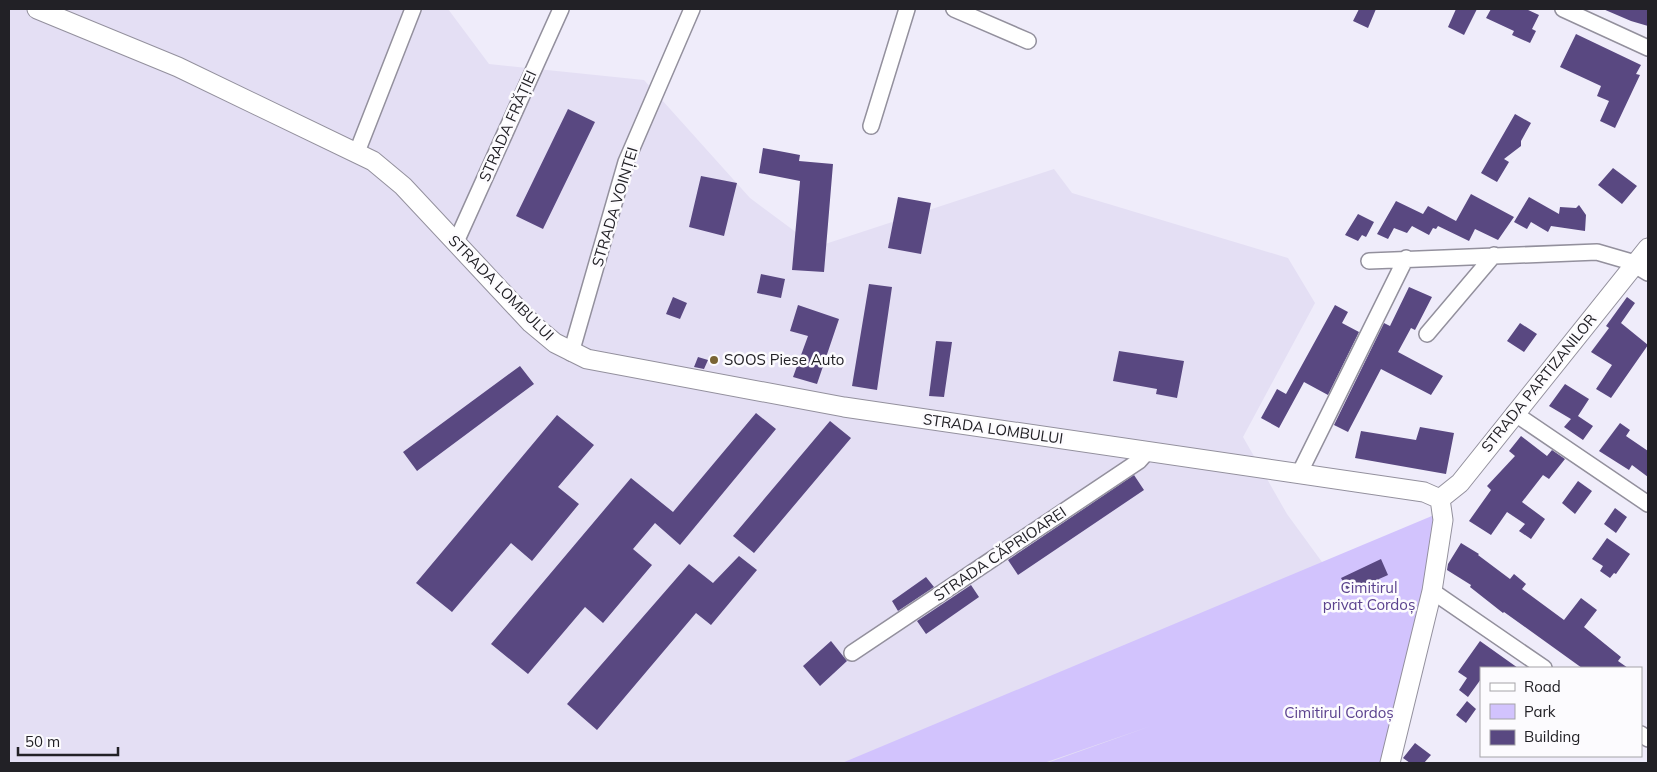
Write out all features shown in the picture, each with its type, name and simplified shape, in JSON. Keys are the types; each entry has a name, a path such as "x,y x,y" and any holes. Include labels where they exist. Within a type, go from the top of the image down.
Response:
{"street":[{"name":"STRADA LOMBULUI","path":"37,9 178,67 357,152 387,171 532,323 571,353 608,365 844,407 1424,492 1440,499"},
{"path":"357,152 413,9"},
{"name":"STRADA FRĂȚIEI","path":"456,242 561,9"},
{"name":"STRADA VOINȚEI","path":"571,353 626,162 692,9"},
{"path":"871,126 907,9"},
{"path":"954,9 1028,41"},
{"path":"1564,9 1648,48"},
{"name":"STRADA PARTIZANILOR","path":"1440,499 1460,483 1514,413 1642,269 1648,248"},
{"path":"1369,261 1406,258 1597,252 1642,269"},
{"path":"1427,334 1494,255"},
{"path":"1299,474 1406,258"},
{"path":"1514,413 1648,504"},
{"name":"STRADA CĂPRIOAREI","path":"852,653 1138,461 1146,452"},
{"path":"1390,763 1432,592 1443,520 1440,499"},
{"path":"1432,592 1543,667"}],"shaded area":[{"path":"9,9 448,9 489,64 644,80 750,198 816,247 1054,169 1072,193 1288,258 1315,303 1243,437 1287,514 1365,621 1279,763 9,763"}],"green space":[{"name":"Cimitirul privat Cordoș","path":"1439,513 1413,633 1380,763 1047,763 1151,726 1044,763 842,763"}],"building":[{"path":"1359,9 1376,9 1368,28 1353,21"},
{"path":"1456,9 1477,9 1464,35 1448,27"},
{"path":"1491,9 1526,9 1539,15 1532,29 1536,31 1530,43 1512,35 1514,31 1486,18"},
{"path":"1603,9 1648,9 1648,26 1631,21"},
{"path":"1576,34 1641,65 1636,74 1640,75 1615,128 1600,121 1609,101 1597,96 1601,86 1560,67"},
{"path":"568,109 595,122 543,229 516,216"},
{"path":"1515,114 1531,123 1521,141 1521,146 1504,159 1509,162 1497,182 1481,173"},
{"path":"763,148 800,155 799,161 833,164 824,272 792,270 800,181 759,173"},
{"path":"1613,168 1637,186 1622,204 1598,185"},
{"path":"701,176 737,183 724,236 689,227"},
{"path":"1471,194 1514,217 1498,240 1475,229 1469,241 1438,226 1436,229 1433,228 1429,235 1412,226 1407,233 1394,228 1388,239 1377,234 1396,201 1423,214 1428,206 1456,221"},
{"path":"898,197 931,203 921,254 888,248"},
{"path":"1529,197 1559,214 1560,207 1576,208 1579,205 1586,215 1585,231 1551,226 1548,232 1531,222 1527,229 1514,222"},
{"path":"1358,214 1374,222 1366,237 1362,235 1358,241 1345,235"},
{"path":"761,274 785,279 781,298 757,293"},
{"path":"869,284 892,287 877,390 852,386"},
{"path":"1409,287 1432,297 1415,330 1411,328 1398,352 1443,376 1431,395 1381,369 1348,432 1334,425 1384,323 1390,326"},
{"path":"673,297 687,303 680,319 666,314"},
{"path":"1627,297 1635,303 1621,323 1648,345 1611,398 1596,389 1612,365 1591,352 1609,328 1606,326"},
{"path":"798,305 839,319 817,384 793,377 808,336 790,331"},
{"path":"1335,305 1348,312 1342,323 1359,332 1328,395 1304,382 1279,428 1261,418 1277,389 1286,394"},
{"path":"1520,323 1537,334 1524,352 1507,341"},
{"path":"936,341 952,342 944,397 929,396"},
{"path":"1119,351 1184,361 1177,398 1156,394 1157,389 1113,381"},
{"path":"698,357 708,360 704,369 694,367"},
{"path":"520,366 534,384 417,471 403,452"},
{"path":"1565,384 1589,399 1578,416 1593,426 1583,440 1564,427 1571,419 1549,406"},
{"path":"756,413 776,429 680,545 655,523 633,549 652,565 603,623 585,607 528,674 491,644 631,478 673,512"},
{"path":"557,415 594,445 558,487 579,504 532,561 511,543 452,612 416,583"},
{"path":"830,421 851,438 754,553 733,536"},
{"path":"1620,423 1630,430 1626,436 1648,451 1648,477 1632,465 1629,470 1599,451"},
{"path":"1420,427 1454,433 1446,474 1355,458 1361,431 1416,440"},
{"path":"1521,436 1547,456 1552,450 1565,459 1549,479 1543,475 1522,502 1545,519 1531,539 1519,531 1525,524 1507,512 1491,535 1469,521 1491,490 1487,486 1515,456 1509,451"},
{"path":"1134,475 1144,490 1018,575 1008,560"},
{"path":"1578,481 1592,491 1575,514 1562,503"},
{"path":"1615,508 1627,517 1616,533 1604,524"},
{"path":"1607,538 1630,554 1616,574 1614,573 1610,578 1600,571 1603,566 1592,559"},
{"path":"1461,543 1479,554 1510,579 1514,574 1526,584 1522,589 1564,620 1581,598 1597,610 1584,627 1621,657 1618,661 1627,667 1581,667 1503,613 1470,587 1471,585 1447,570 1448,564"},
{"path":"739,556 757,570 711,625 696,613 597,730 567,704 689,564 713,583"},
{"path":"1381,559 1388,575 1379,579 1381,584 1364,593 1361,587 1349,593 1341,578"},
{"path":"926,577 934,587 898,611 892,601"},
{"path":"971,585 979,597 926,634 917,621"},
{"path":"831,641 847,661 820,686 803,666"},
{"path":"1480,641 1517,667 1480,667 1480,680 1468,697 1459,690 1467,678 1458,672"},
{"path":"1467,701 1476,709 1466,723 1456,715"},
{"path":"1415,743 1431,755 1424,763 1410,763 1403,758"}],"place":[{"name":"SOOS Piese Auto","path":"714,360"}],"park label":[{"name":"Cimitirul Cordoș","path":"1339,713"}]}
